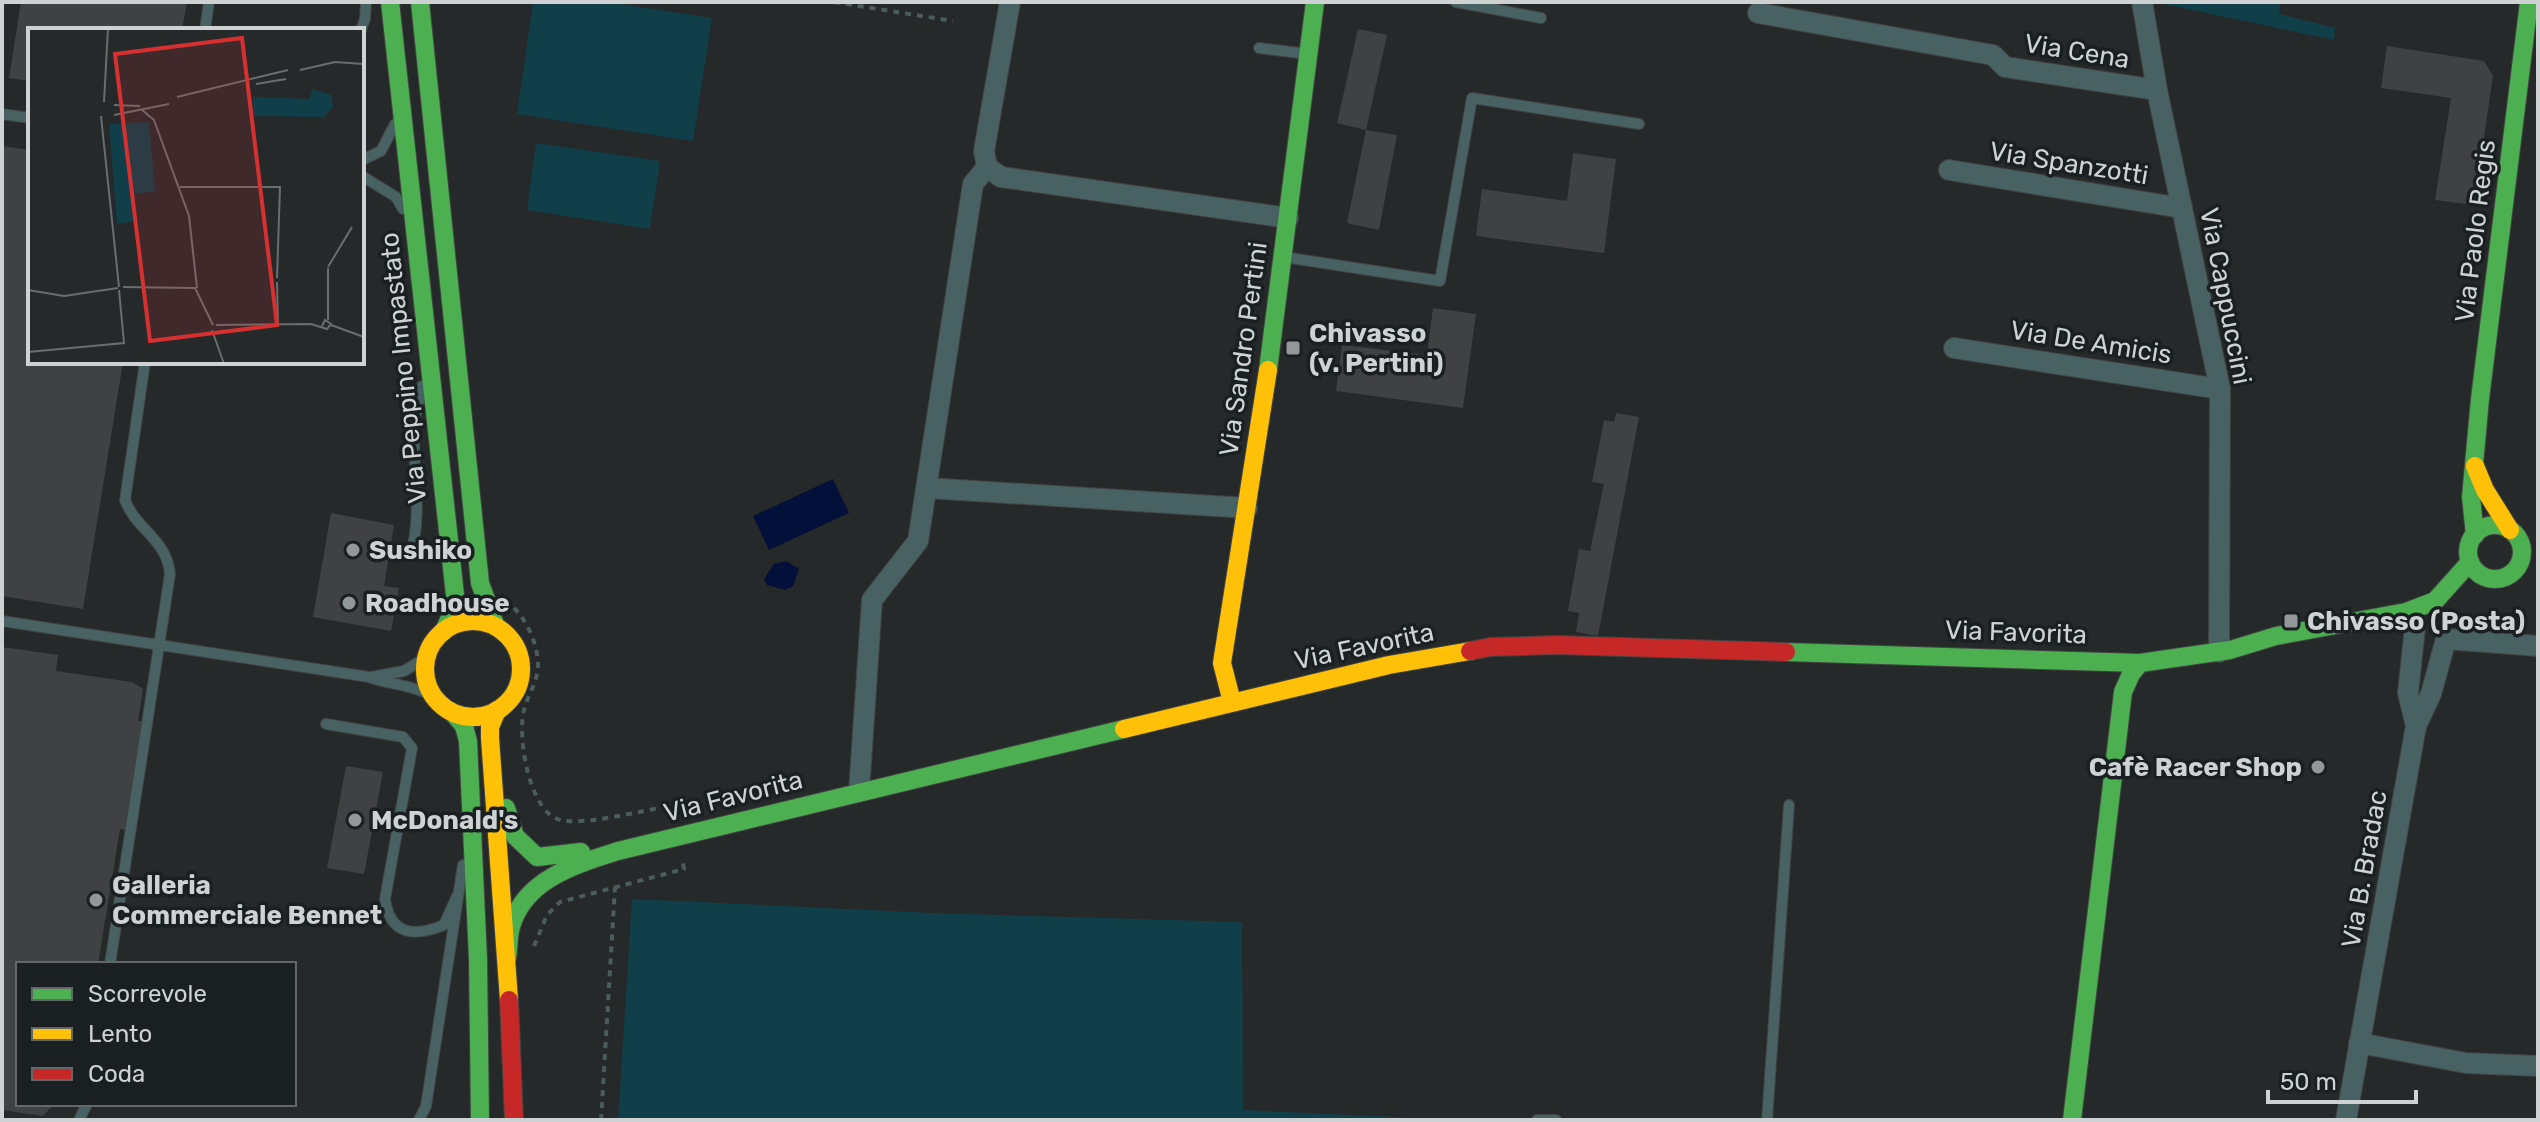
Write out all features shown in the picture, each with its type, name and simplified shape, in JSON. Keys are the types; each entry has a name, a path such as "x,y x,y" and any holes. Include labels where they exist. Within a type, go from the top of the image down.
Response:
{"street":[{"name":"Via Peppino Impastato","path":"390,2 455,595 453,611 444,631"},
{"name":"Via Peppino Impastato","path":"420,2 478,572 496,627"},
{"path":"1010,2 984,151 987,167 1001,177 1288,218"},
{"name":"Via Sandro Pertini","path":"1232,702 1222,663 1288,218 1315,2"},
{"name":"Via Cappuccini","path":"2142,2 2157,90 2220,389 2224,651"},
{"name":"Via Paolo Regis","path":"2475,535 2471,497 2480,399 2529,2"},
{"name":"Via Cena","path":"1758,13 1993,55 2005,67 2157,90"},
{"path":"859,792 872,600 918,541 973,184 987,167"},
{"name":"Via Spanzotti","path":"1949,170 2182,208"},
{"name":"Via De Amicis","path":"1954,348 2220,389"},
{"path":"2475,466 2485,490 2510,530 2530,549 2522,555 2514,572"},
{"path":"927,488 1247,508"},
{"path":"2510,530 2496,525 2488,526 2475,535 2469,544 2470,562 2483,577 2499,579 2514,572 2538,570"},
{"path":"2224,651 2276,636 2406,612 2435,601 2470,562"},
{"path":"2407,631 2464,598 2483,577"},
{"path":"480,1120 478,959 468,741 464,726 434,697 426,677 430,647 444,631 466,621 496,627 509,638 518,652 521,668 518,685 490,727 507,958 514,1120"},
{"name":"Via B. Bradac","path":"2346,1120 2416,726 2408,693 2407,631"},
{"path":"2416,726 2431,694 2446,639 2538,646"},
{"name":"Via Favorita","path":"507,958 511,925 522,905 543,882 561,871 618,851 1389,665 1490,647 1557,645 2140,663 2224,651"},
{"path":"2224,651 2294,652"},
{"path":"2072,1120 2123,692 2140,663"},
{"path":"453,713 468,717 483,716 504,705"},
{"name":"Via Favorita","path":"504,705 500,731 510,832 523,848 537,857 591,850 618,851"},
{"path":"2359,1043 2466,1063 2538,1066"}],"lane":[{"path":"205,28 209,2"},
{"path":"362,28 366,2"},
{"path":"1456,2 1541,18"},
{"path":"1259,48 1309,54"},
{"path":"1282,257 1440,281 1472,98 1639,124"},
{"path":"364,159 381,151 401,111"},
{"path":"2,114 28,118"},
{"path":"364,177 396,197 413,225"},
{"path":"410,557 416,540 419,503 414,428 427,356"},
{"path":"110,962 170,574 169,559 129,511 125,500 145,364"},
{"path":"2,621 369,677 389,685 422,689 434,697"},
{"path":"369,677 404,671 427,657"},
{"path":"326,724 403,737 412,748 385,899 387,913 395,925 408,932 425,933 444,925 457,896"},
{"path":"1767,1120 1789,805"},
{"path":"419,1120 426,1106 457,896 472,820"},
{"path":"1537,1120 1556,1120"}],"path":[{"path":"834,2 953,21"},
{"path":"507,601 529,629 537,655 537,678 523,712 523,742 533,791 546,813 560,820 580,821 670,806 684,869 560,902 547,915 536,936 532,953"},
{"path":"601,1120 615,886"}],"shaded area":[{"path":"533,2 608,2 712,18 693,141 517,114"},
{"path":"2154,2 2280,2 2279,14 2335,28 2334,40"},
{"path":"536,143 660,161 650,229 527,210"},
{"path":"632,899 934,913 1242,922 1243,1110 1461,1120 618,1120"}],"water":[{"path":"833,479 849,513 769,550 753,516"},
{"path":"786,561 799,569 793,586 785,590 767,585 764,579 774,564"}],"building":[{"path":"21,2 187,2 182,28 28,28 28,81 9,78"},
{"path":"1358,29 1387,35 1366,130 1337,123"},
{"path":"2387,46 2484,61 2493,76 2474,205 2435,200 2451,98 2381,88"},
{"path":"1366,130 1397,135 1379,230 1347,223"},
{"path":"2,146 28,150 28,364 123,364 83,609 2,596"},
{"path":"1573,153 1616,159 1604,253 1476,236 1482,189 1567,201"},
{"path":"1433,308 1476,314 1463,408 1336,391 1342,345 1427,355"},
{"path":"1616,413 1639,417 1598,636 1576,632 1579,613 1568,611 1579,549 1590,551 1604,484 1592,482 1604,420 1614,422"},
{"path":"331,513 394,525 384,586 399,588 391,631 313,617"},
{"path":"2,647 58,655 56,671 132,682 143,689 138,721 143,721 125,830 120,829 98,962 16,962 16,1106 52,1106 43,1116 2,1110"},
{"name":"McDonald's","path":"346,766 383,772 364,874 327,868"}],"traffic: fast":[{"path":"390,2 455,595 453,611 444,631"},
{"path":"420,2 480,583 496,627"},
{"path":"1268,370 1315,2"},
{"path":"2475,535 2471,497 2480,399 2529,2"},
{"path":"2495,525 2514,533 2522,552 2514,571 2495,579 2476,571 2468,552 2476,533 2495,525"},
{"path":"2072,1120 2123,692 2131,674 2140,663 2230,650 2276,636 2406,612 2435,601 2470,562"},
{"path":"1786,652 2140,663"},
{"path":"453,713 464,726 468,741 478,959 480,1120"},
{"path":"507,958 511,927 527,897 554,876 586,862 618,851 1124,729"},
{"path":"506,808 515,836 537,857 581,852"}],"traffic: slow":[{"path":"1232,702 1222,663 1268,370"},
{"path":"2475,466 2485,490 2510,530"},
{"path":"473,621 491,625 507,635 517,651 521,669 517,687 507,703 491,713 473,717 455,713 439,703 429,687 425,669 429,651 439,635 455,625 473,621"},
{"path":"1124,729 1389,665 1470,651"},
{"path":"497,710 490,727 490,738 509,1000"}],"traffic: jam":[{"path":"1470,651 1490,647 1557,645 1786,652"},
{"path":"509,1000 514,1120"}],"place":[{"name":"Chivasso (v. Pertini)","path":"1293,348"},
{"name":"Sushiko","path":"353,550"},
{"name":"Roadhouse","path":"349,603"},
{"name":"Chivasso (Posta)","path":"2291,621"},
{"name":"Cafè Racer Shop","path":"2318,767"},
{"name":"McDonald's","path":"355,820"},
{"name":"Galleria Commerciale Bennet","path":"96,900"}]}
